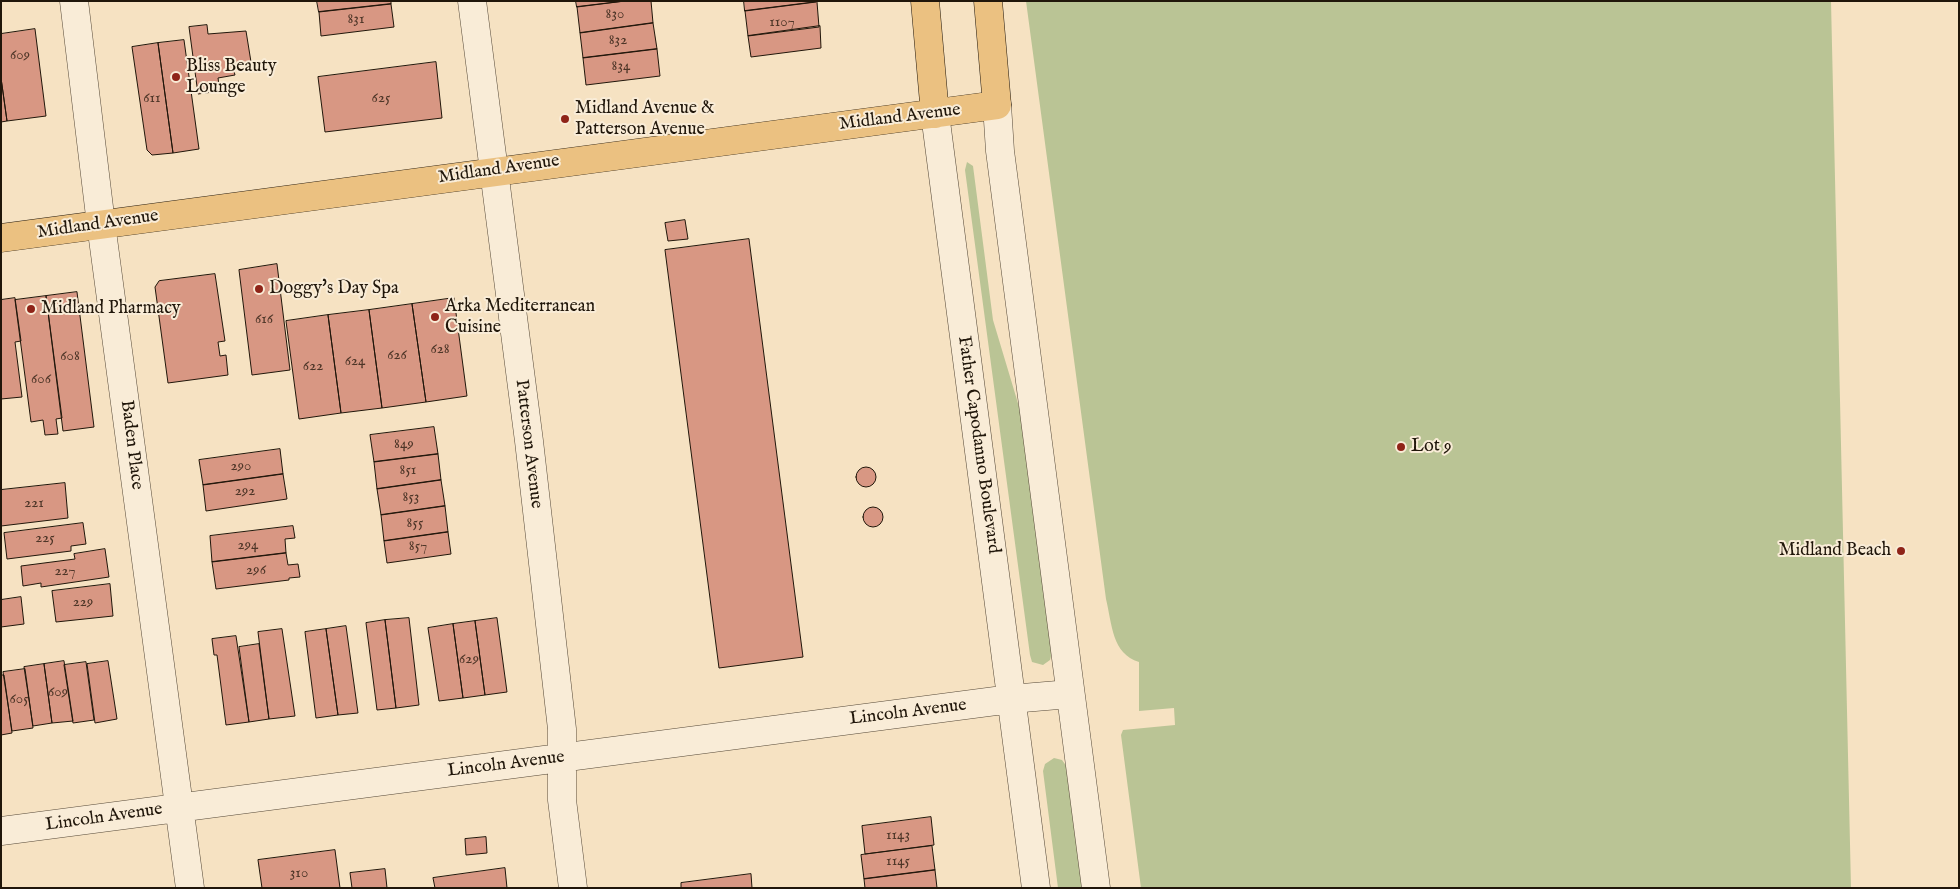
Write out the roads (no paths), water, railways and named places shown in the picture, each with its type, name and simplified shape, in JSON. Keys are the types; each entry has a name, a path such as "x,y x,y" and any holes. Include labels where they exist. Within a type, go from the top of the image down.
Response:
{"main road":[{"name":"Father Capodanno Boulevard","path":"925,1 935,114"},
{"path":"988,1 997,105"},
{"name":"Midland Avenue","path":"1,238 493,170 997,105"}],"street":[{"name":"Baden Place","path":"74,1 101,224 190,888"},
{"name":"Patterson Avenue","path":"472,1 529,441 562,729 562,800 573,888"},
{"path":"997,105 1000,151 1096,888"},
{"name":"Father Capodanno Boulevard","path":"935,114 1036,888"},
{"name":"Lincoln Avenue","path":"1,831 1011,699 1070,694"}],"place":[{"name":"Bliss Beauty Lounge","path":"176,77"},
{"name":"Midland Avenue & Patterson Avenue","path":"565,119"},
{"name":"Doggy's Day Spa","path":"259,289"},
{"name":"Midland Pharmacy","path":"31,309"},
{"name":"Arka Mediterranean Cuisine","path":"435,317"},
{"name":"Lot 9","path":"1401,447"},
{"name":"Midland Beach","path":"1901,551"}]}
